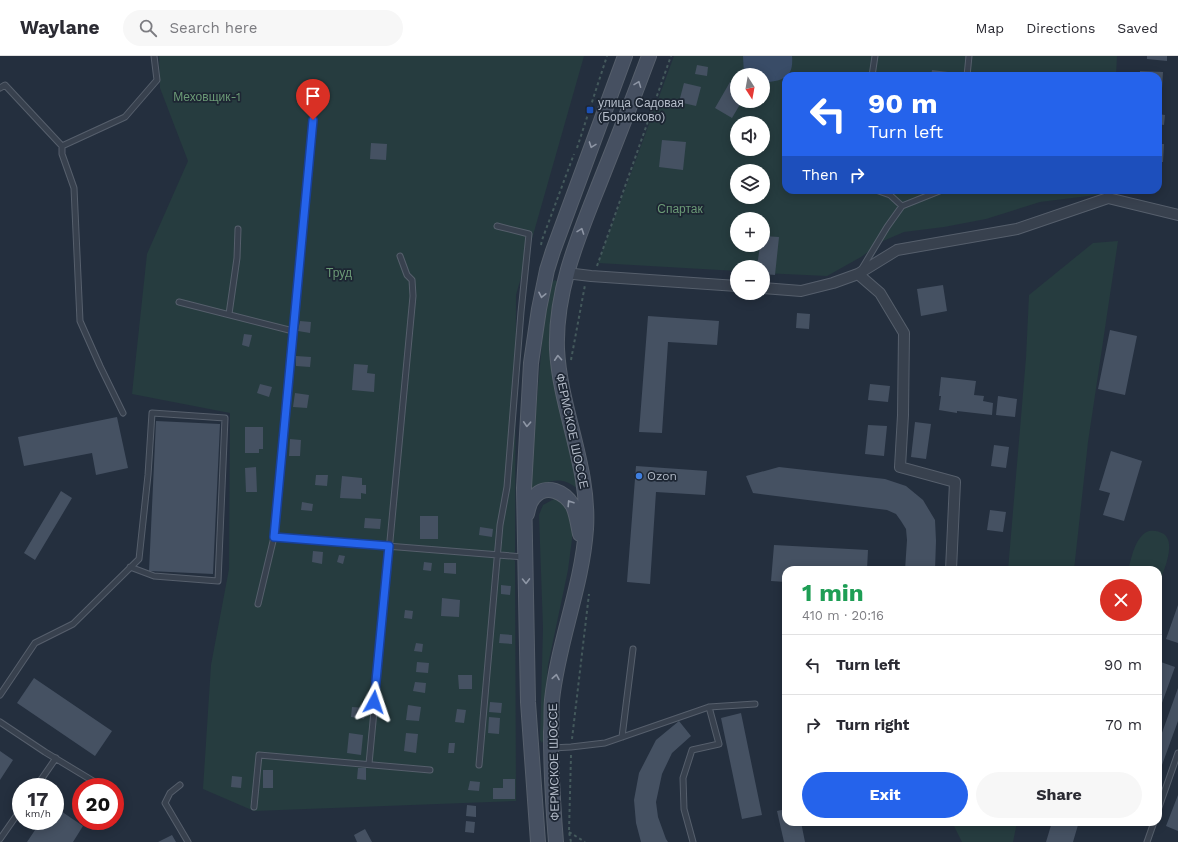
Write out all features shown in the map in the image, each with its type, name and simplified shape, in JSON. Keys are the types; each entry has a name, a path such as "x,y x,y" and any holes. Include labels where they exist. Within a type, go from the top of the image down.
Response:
{"main road":[{"name":"ФЕРМСКОЕ ШОССЕ","path":"538,842 528,702 524,522 524,488 531,363 539,309 547,270 625,56"},
{"name":"ФЕРМСКОЕ ШОССЕ","path":"556,842 551,748 552,700 584,554 586,526 586,502 581,468 563,396 559,373 557,349 558,326 566,273 649,56"},
{"path":"547,270 566,273"},
{"path":"524,522 529,505 534,497 541,492 548,490 557,491 565,496 572,505 576,516 584,554"}],"street":[{"path":"770,289 801,291 833,284 858,274 897,250 1017,229 1108,198 1178,215"},
{"path":"566,273 730,286"},
{"path":"858,274 880,293 904,333 903,416 900,467 955,482 951,566"}],"lane":[{"path":"62,146 125,117 157,80 154,56"},
{"path":"873,72 875,56"},
{"path":"967,72 969,56"},
{"path":"0,88 5,86 62,146 62,154 74,188 80,321 123,414"},
{"path":"258,604 274,537 313,120"},
{"path":"890,194 902,206"},
{"path":"858,274 902,206 932,194"},
{"path":"479,766 500,525 507,487 520,319 529,234 497,226"},
{"path":"229,314 237,258 238,229"},
{"path":"368,764 413,296 412,280 407,275 400,256"},
{"path":"179,302 293,331"},
{"path":"0,695 35,643 73,624 130,567 139,558 148,475 152,413 225,418 218,582 154,576 130,567"},
{"path":"274,537 525,557"},
{"path":"622,737 633,649"},
{"path":"551,748 605,743 644,728 709,707 755,704"},
{"path":"693,842 684,809 683,778 692,750 719,744 709,707"},
{"path":"0,722 88,778"},
{"path":"1162,799 1178,753"},
{"path":"254,807 259,755 430,770"},
{"path":"42,778 56,758"},
{"path":"180,785 170,793 165,803 188,842"},
{"path":"0,839 12,822"},
{"path":"1147,842 1153,826"}],"path":[{"path":"571,362 585,286 596,266 671,56"},
{"path":"571,842 569,832 571,747 589,590"},
{"path":"569,832 585,842"}],"green space":[{"name":"Труд","path":"159,56 584,56 516,295 515,552 510,556 515,561 516,801 254,811 203,789 211,665 229,569 230,413 132,394 147,254 188,161 160,88"},
{"name":"Спартак","path":"674,56 1117,56 1116,72 782,72 782,194 1104,194 1040,202 986,219 944,227 904,232 883,241 861,257 827,276 770,273 770,260 730,260 730,271 598,263"},
{"path":"1118,241 1088,442 1074,566 1008,566 1026,358 1029,295 1093,243"},
{"path":"554,280 559,283 551,340 552,375 578,489 566,482 554,481 543,484 531,492 534,431 545,310"},
{"path":"554,499 563,501 572,519 572,539 568,570 548,665 544,715 544,739 542,743 540,740 543,628 539,515 543,505"},
{"path":"1149,531 1156,531 1164,534 1168,539 1169,552 1162,575 1162,566 1129,566 1137,542"},
{"path":"954,826 1016,826 1013,842 962,842"}],"water":[{"path":"743,56 792,56 790,72 782,72 782,78 770,82 770,68 744,68"}],"building":[{"path":"1147,56 1167,56 1167,61 1147,59"},
{"path":"697,65 708,67 707,76 695,74"},
{"path":"932,70 948,72 932,72"},
{"path":"1140,71 1163,72 1162,89 1162,72"},
{"path":"730,82 730,108 738,108 733,116 730,117 715,108"},
{"path":"684,83 701,87 696,106 679,102"},
{"path":"1162,115 1165,115 1164,125 1162,125"},
{"path":"662,140 686,142 683,170 659,167"},
{"path":"371,143 387,144 386,160 370,159"},
{"path":"1162,144 1164,144 1163,162"},
{"path":"770,236 779,237 775,275 770,275 770,260 758,260 759,252 770,252"},
{"path":"943,285 947,311 921,316 917,289"},
{"path":"797,313 810,314 809,329 796,328"},
{"path":"648,316 719,321 717,345 668,342 662,433 639,432"},
{"path":"300,321 311,322 310,333 298,331"},
{"path":"1110,330 1137,336 1125,395 1098,389"},
{"path":"244,334 252,335 249,347 242,345"},
{"path":"296,356 311,357 310,367 296,366"},
{"path":"354,364 368,365 367,373 375,374 374,392 352,390"},
{"path":"941,377 976,381 974,395 984,396 983,401 993,403 992,415 957,411 957,413 939,410"},
{"path":"260,384 272,387 269,397 257,393"},
{"path":"870,384 890,386 888,402 868,400"},
{"path":"295,393 309,395 307,408 293,407"},
{"path":"998,396 1017,399 1015,417 996,415"},
{"path":"117,417 128,468 96,475 92,453 24,466 18,437"},
{"path":"156,421 220,424 213,574 149,571"},
{"path":"915,422 931,424 926,459 911,457"},
{"path":"868,425 887,426 884,456 865,454"},
{"path":"245,427 263,427 263,449 259,449 259,453 245,453"},
{"path":"290,439 301,440 300,456 289,456"},
{"path":"994,445 1009,447 1006,468 991,466"},
{"path":"1111,451 1142,461 1124,521 1103,515 1110,493 1099,490"},
{"path":"636,466 707,471 705,495 656,492 650,584 627,582"},
{"path":"256,467 257,492 246,492 245,468"},
{"path":"779,467 885,479 906,486 923,500 935,520 935,566 905,566 907,540 906,529 896,514 887,510 753,493 746,476"},
{"path":"316,475 328,475 327,486 315,485"},
{"path":"342,476 362,478 362,485 366,485 366,494 361,493 361,499 340,498"},
{"path":"61,491 72,498 35,560 24,553"},
{"path":"302,502 313,504 312,511 301,510"},
{"path":"990,510 1006,512 1003,532 987,530"},
{"path":"420,516 438,516 438,539 420,539"},
{"path":"365,518 381,519 380,529 364,528"},
{"path":"480,527 493,529 492,537 479,535"},
{"path":"774,545 868,550 867,566 782,566 782,582 771,581"},
{"path":"313,551 323,552 322,564 312,562"},
{"path":"339,555 345,556 343,564 337,562"},
{"path":"424,562 432,563 431,571 423,570"},
{"path":"444,563 456,563 456,574 444,573"},
{"path":"501,585 511,586 510,595 501,594"},
{"path":"442,598 460,600 459,617 441,616"},
{"path":"1178,605 1178,643 1166,639"},
{"path":"405,610 413,611 412,619 404,618"},
{"path":"500,634 512,635 512,644 499,643"},
{"path":"416,643 423,644 422,652 414,651"},
{"path":"417,662 429,663 428,673 416,672"},
{"path":"1162,662 1175,667 1162,703"},
{"path":"458,675 472,675 472,689 459,689"},
{"path":"34,678 112,731 95,756 17,703"},
{"path":"415,682 426,683 425,693 413,691"},
{"path":"1178,688 1178,721 1162,765 1162,733"},
{"path":"490,702 502,703 501,713 489,712"},
{"path":"408,705 421,707 419,721 406,720"},
{"path":"352,707 366,708 364,719 351,717"},
{"path":"457,709 466,710 464,723 455,722"},
{"path":"741,713 762,815 742,819 721,718"},
{"path":"489,717 500,718 499,734 488,733"},
{"path":"679,721 691,736 672,753 662,774 656,802 658,817 668,842 641,842 636,823 634,800 639,773 656,740"},
{"path":"349,733 363,735 361,755 347,753"},
{"path":"406,733 418,734 416,753 404,751"},
{"path":"449,743 455,743 454,753 448,753"},
{"path":"0,751 13,760 0,780"},
{"path":"358,768 366,768 366,780 357,779"},
{"path":"263,770 273,770 273,788 263,788"},
{"path":"232,776 242,777 241,788 231,787"},
{"path":"503,779 515,779 515,799 493,799 493,788 503,788"},
{"path":"470,781 480,782 479,791 468,790"},
{"path":"1178,795 1178,831 1166,826"},
{"path":"467,805 476,806 476,817 466,816"},
{"path":"782,810 782,826 802,826 805,842 784,842 777,811"},
{"path":"64,813 72,819 72,830 80,830 73,842 27,842 35,830 64,830"},
{"path":"466,821 475,822 474,833 465,832"},
{"path":"1051,826 1078,826 1073,842 1046,842"},
{"path":"365,829 372,842 357,842 354,835"},
{"path":"172,835 176,842 158,842"}],"place":[{"name":"улица Садовая (Борисково)","path":"590,110"},
{"name":"Ozon","path":"639,476"}],"route":[{"path":"313,120 274,537 389,546 374,702"}],"park label":[{"name":"Меховщик-1","path":"207,97"}]}
